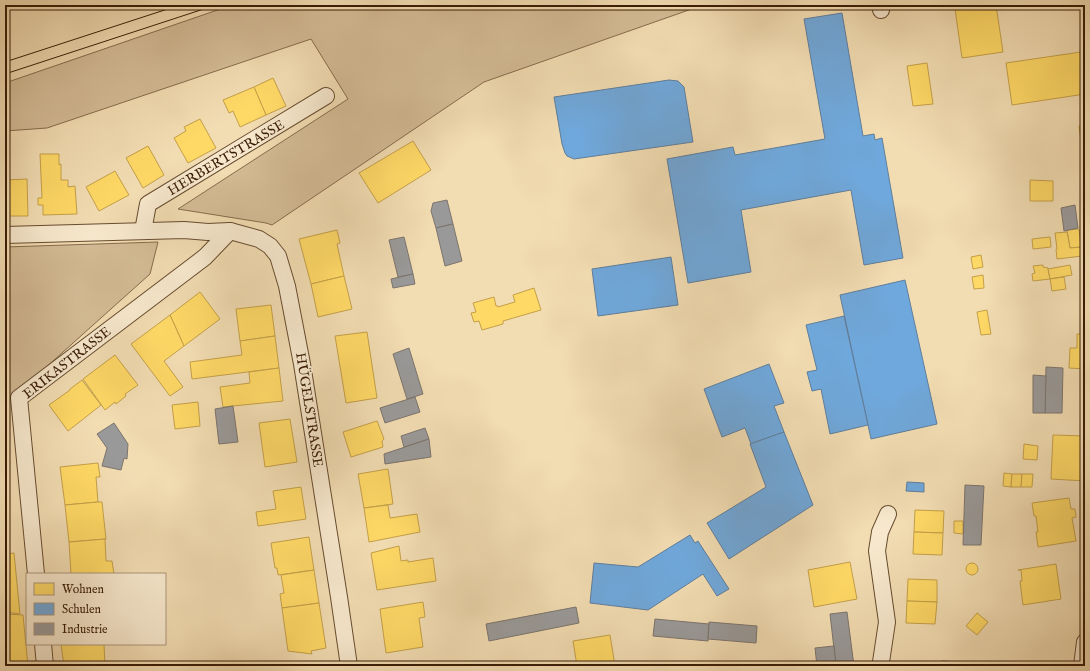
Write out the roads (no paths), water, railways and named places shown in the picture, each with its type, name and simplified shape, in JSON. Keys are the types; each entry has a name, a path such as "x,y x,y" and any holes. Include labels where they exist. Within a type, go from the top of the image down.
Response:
{"street":[{"name":"HERBERTSTRASSE","path":"142,231 148,204 326,96"},
{"name":"HÜGELSTRASSE","path":"142,231 230,231 259,239 270,246 278,256 287,286 302,364 339,597 348,666"},
{"path":"5,235 142,231"},
{"name":"ERIKASTRASSE","path":"36,573 20,398 205,256 230,231"},
{"path":"882,666 887,622 877,550 880,532 888,514"},
{"path":"1082,666 1085,642"},
{"path":"43,645 45,666"}],"tram line":[{"path":"5,62 180,5"},
{"path":"5,74 216,5"}]}
